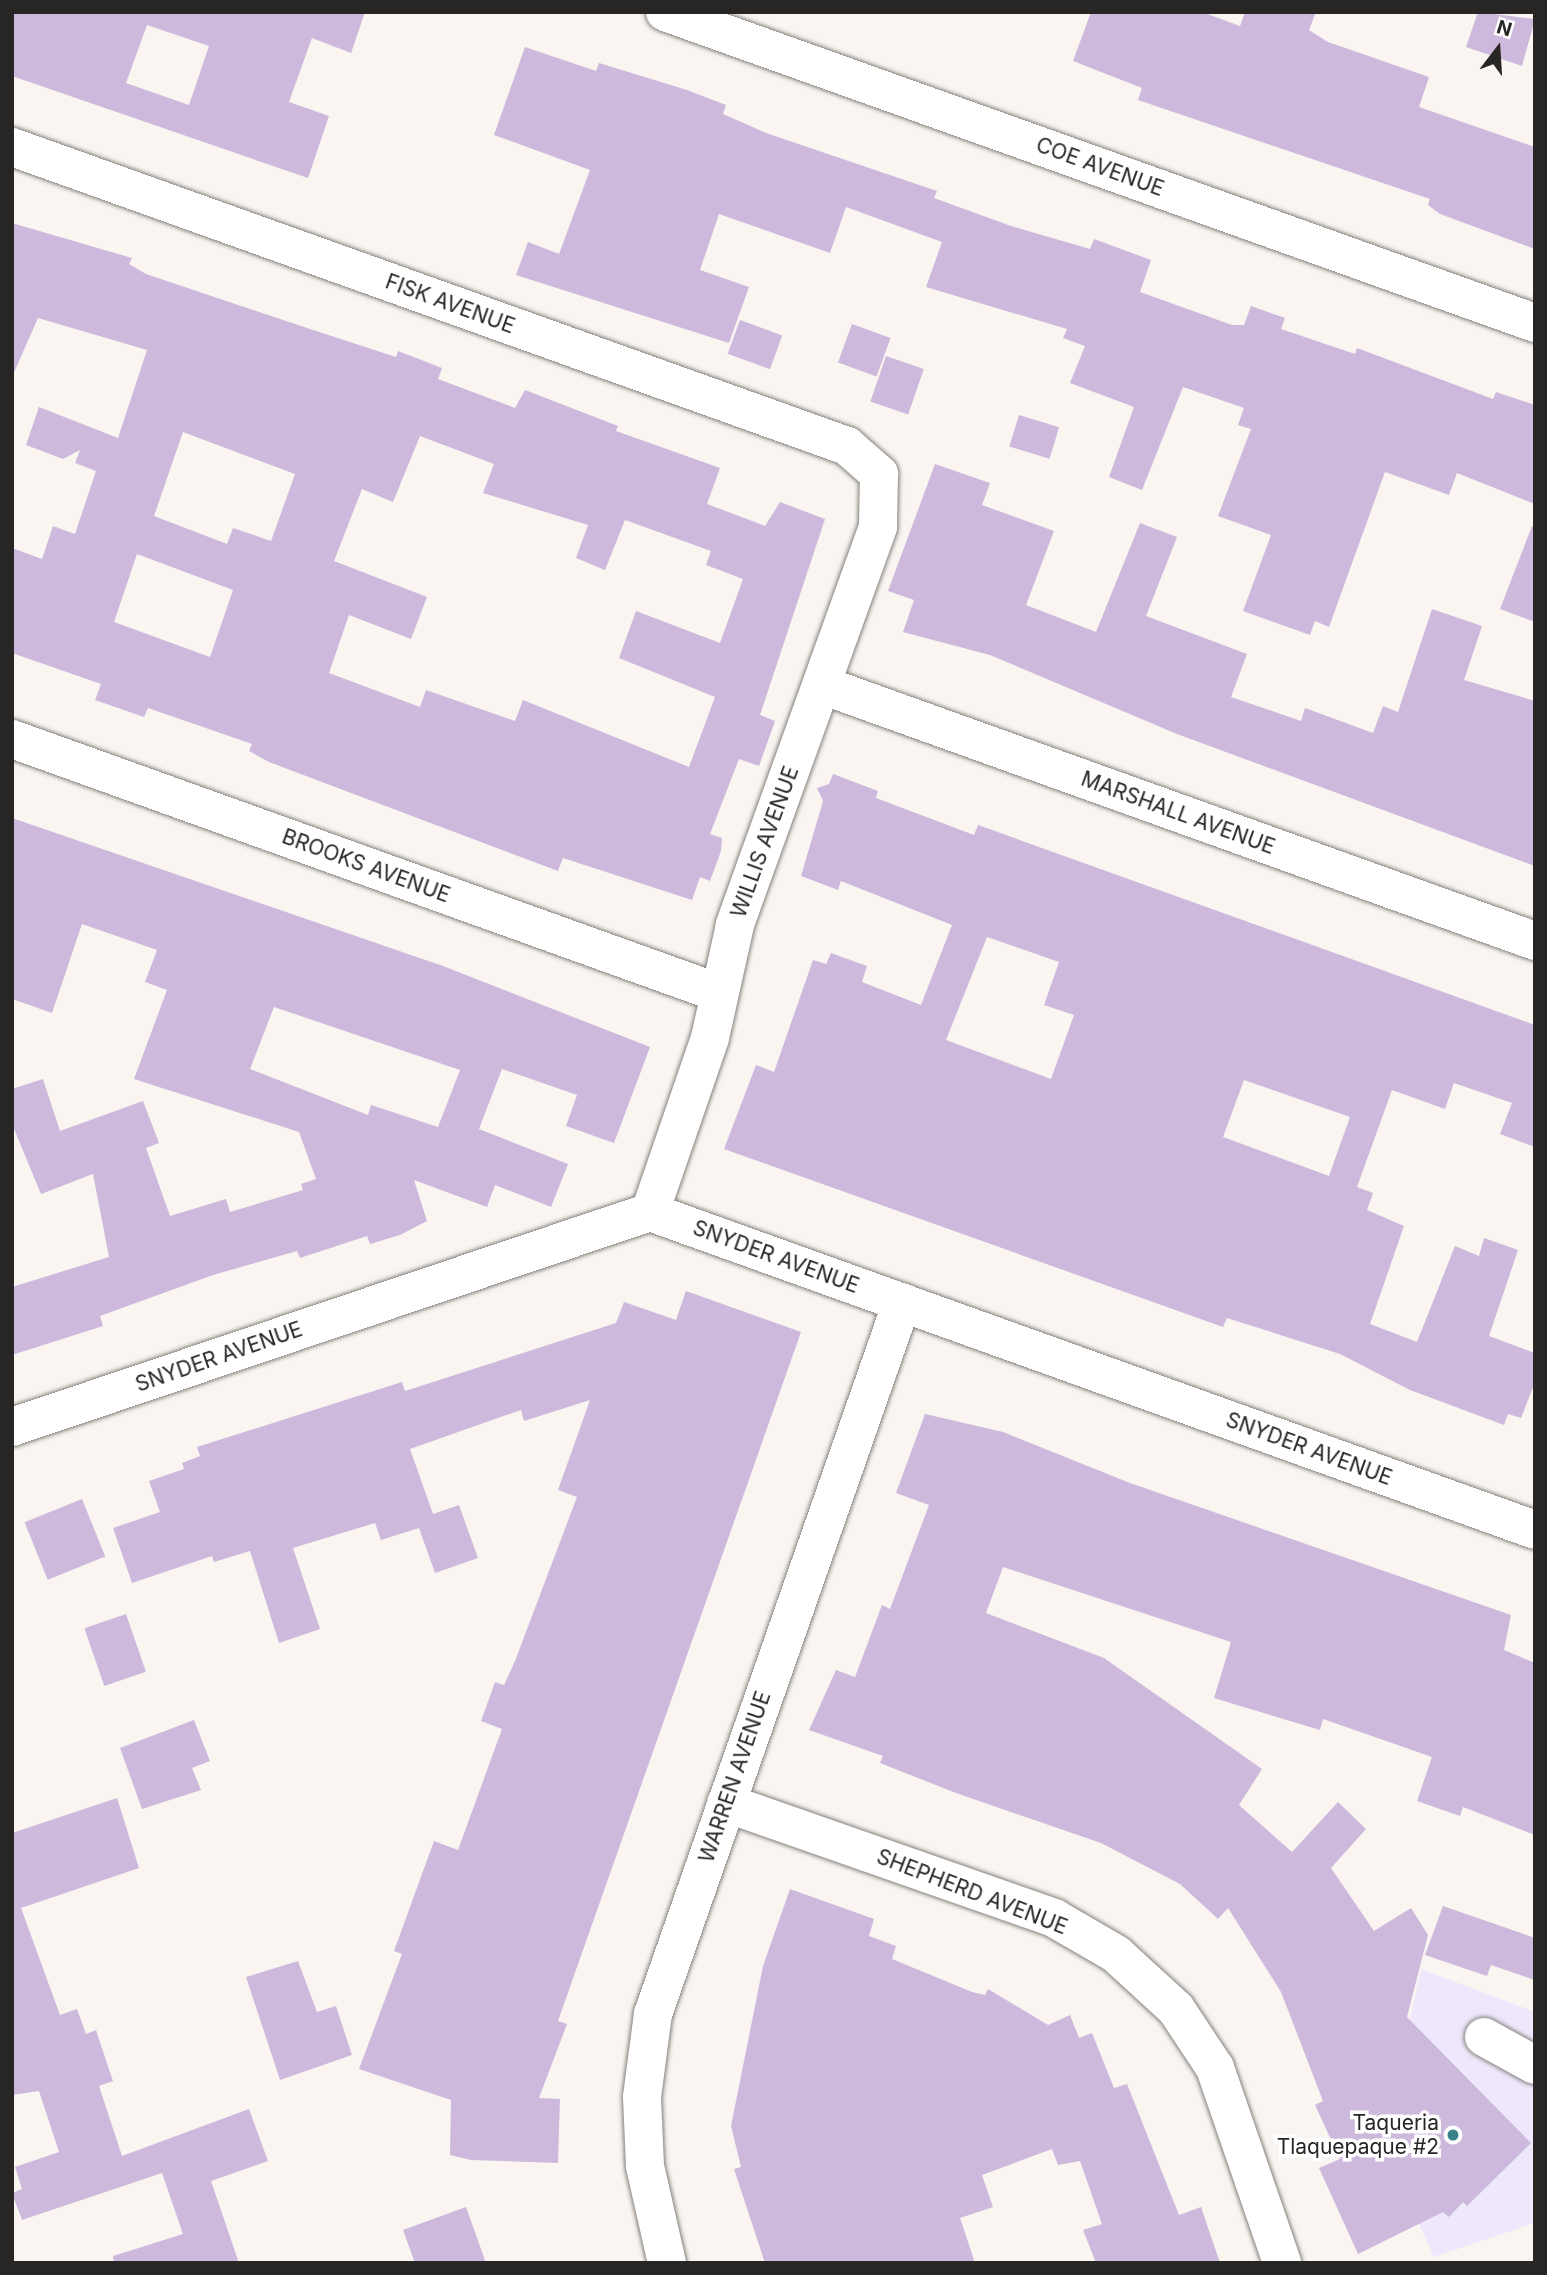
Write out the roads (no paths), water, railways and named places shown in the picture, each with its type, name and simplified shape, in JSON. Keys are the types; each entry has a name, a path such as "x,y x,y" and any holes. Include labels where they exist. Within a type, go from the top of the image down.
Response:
{"street":[{"name":"COE AVENUE","path":"666,12 1535,323"},
{"name":"FISK AVENUE","path":"12,147 847,446 880,474"},
{"name":"WILLIS AVENUE","path":"650,1212 719,993 735,925 878,527 880,474"},
{"name":"MARSHALL AVENUE","path":"822,685 1535,941"},
{"name":"BROOKS AVENUE","path":"12,740 719,993"},
{"name":"SNYDER AVENUE","path":"12,1427 650,1212 1535,1530"},
{"name":"WARREN AVENUE","path":"667,2263 645,2166 648,2034 902,1302"},
{"name":"SHEPHERD AVENUE","path":"726,1803 1054,1918 1116,1954 1176,2009 1214,2068 1282,2263"},
{"path":"1484,2037 1535,2065"}],"place":[{"name":"Taqueria Tlaquepaque #2","path":"1453,2135"}]}
